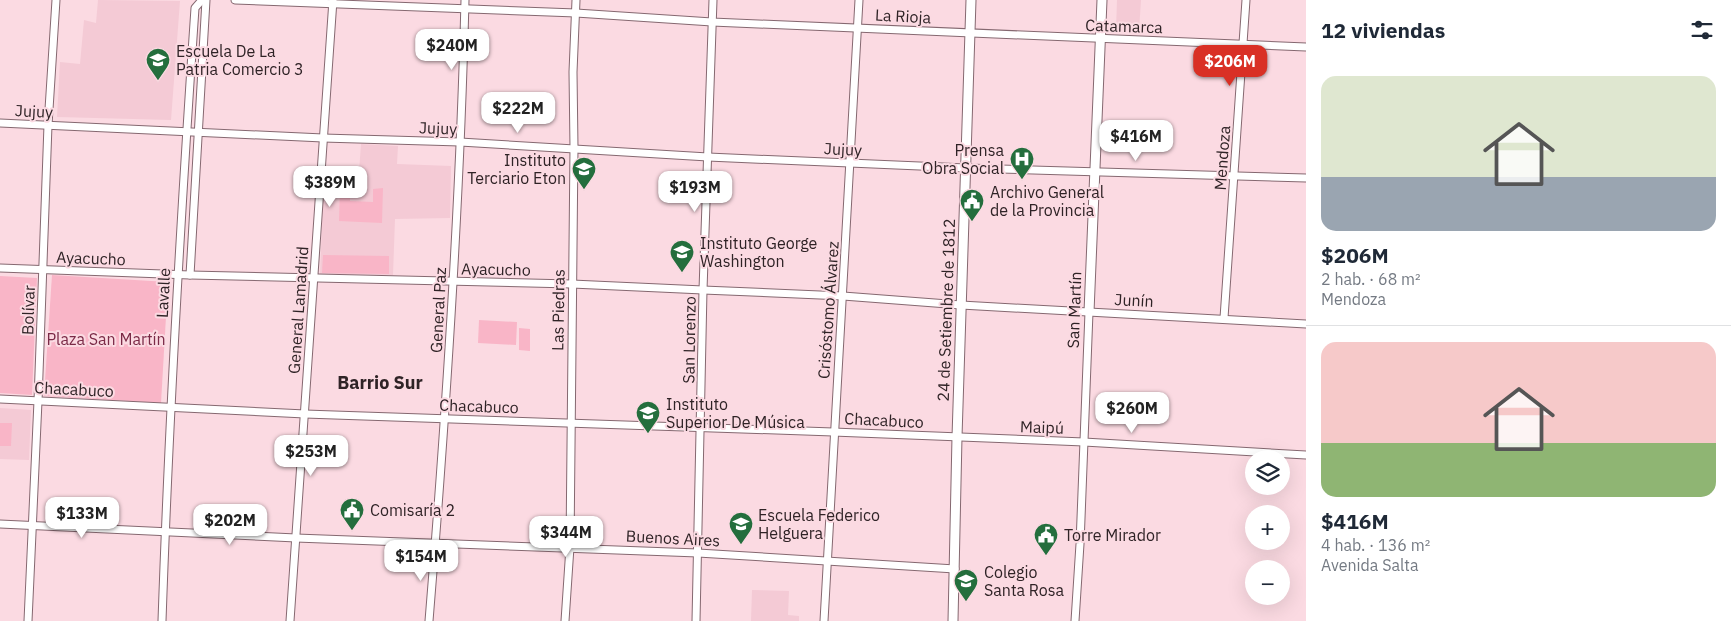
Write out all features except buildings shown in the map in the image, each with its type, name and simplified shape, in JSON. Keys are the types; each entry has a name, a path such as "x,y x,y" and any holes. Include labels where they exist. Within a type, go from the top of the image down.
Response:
{"main road":[{"name":"24 de Setiembre de 1812","path":"953,621 971,0"},
{"name":"San Martín","path":"1089,312 1102,0"}],"street":[{"name":"Bolívar","path":"28,621 48,125 56,0"},
{"name":"Lavalle","path":"162,621 171,407 186,132 195,8 202,0"},
{"name":"Lavalle","path":"190,275 206,0"},
{"name":"La Rioja","path":"235,0 333,2 576,13 712,22 970,33"},
{"name":"General Paz","path":"429,621 446,418 454,282 465,0"},
{"name":"Las Piedras","path":"565,621 570,547 573,72 576,0"},
{"name":"San Lorenzo","path":"696,621 703,290 713,0"},
{"name":"Crisóstomo Álvarez","path":"824,621 833,432 843,296 859,0"},
{"name":"Mendoza","path":"1224,318 1246,0"},
{"name":"General Lamadrid","path":"290,621 333,2"},
{"name":"Catamarca","path":"970,33 1306,47"},
{"name":"Jujuy","path":"0,123 323,138 460,142 708,157 966,168 1306,178"},
{"name":"Ayacucho","path":"0,268 190,275 572,284 843,296 961,305"},
{"name":"Junín","path":"961,305 1306,324"},
{"name":"San Martín","path":"1075,621 1080,544 1089,312"},
{"name":"Chacabuco","path":"0,399 305,414 700,426 957,437"},
{"name":"Maipú","path":"957,437 1084,442 1306,455"},
{"name":"Buenos Aires","path":"0,524 435,544 570,547 698,553 955,569"}],"shaded area":[{"path":"98,0 180,1 171,120 57,117 60,62 80,64 84,20 96,23"},
{"path":"1117,0 1141,0 1139,31 1116,30"},
{"path":"361,144 398,146 397,164 451,166 450,218 395,219 393,275 320,274 324,171 359,172"},
{"path":"0,408 31,410 29,460 0,459"},
{"path":"752,590 789,591 788,615 799,616 799,621 751,621"}],"green space":[{"path":"340,187 350,187 350,201 373,202 373,189 383,188 382,223 339,221"},
{"path":"323,255 389,256 389,274 322,273"},
{"name":"Plaza San Martín","path":"52,275 168,282 161,403 44,396"},
{"path":"0,276 37,278 32,395 0,393"},
{"path":"479,320 517,322 516,345 478,343"},
{"path":"519,328 530,329 530,351 519,350"},
{"path":"0,423 12,423 11,446 0,446"}],"place":[{"name":"Escuela De La Patria Comercio 3","path":"158,81"},
{"name":"Prensa Obra Social","path":"1022,180"},
{"name":"Instituto Terciario Eton","path":"584,190"},
{"name":"Archivo General de la Provincia","path":"972,222"},
{"name":"Instituto George Washington","path":"682,273"},
{"name":"Instituto Superior De Música","path":"648,434"},
{"name":"Comisaría 2","path":"352,531"},
{"name":"Escuela Federico Helguera","path":"741,545"},
{"name":"Torre Mirador","path":"1046,556"},
{"name":"Colegio Santa Rosa","path":"966,602"}],"district":[{"name":"Barrio Sur","path":"380,382"}]}
